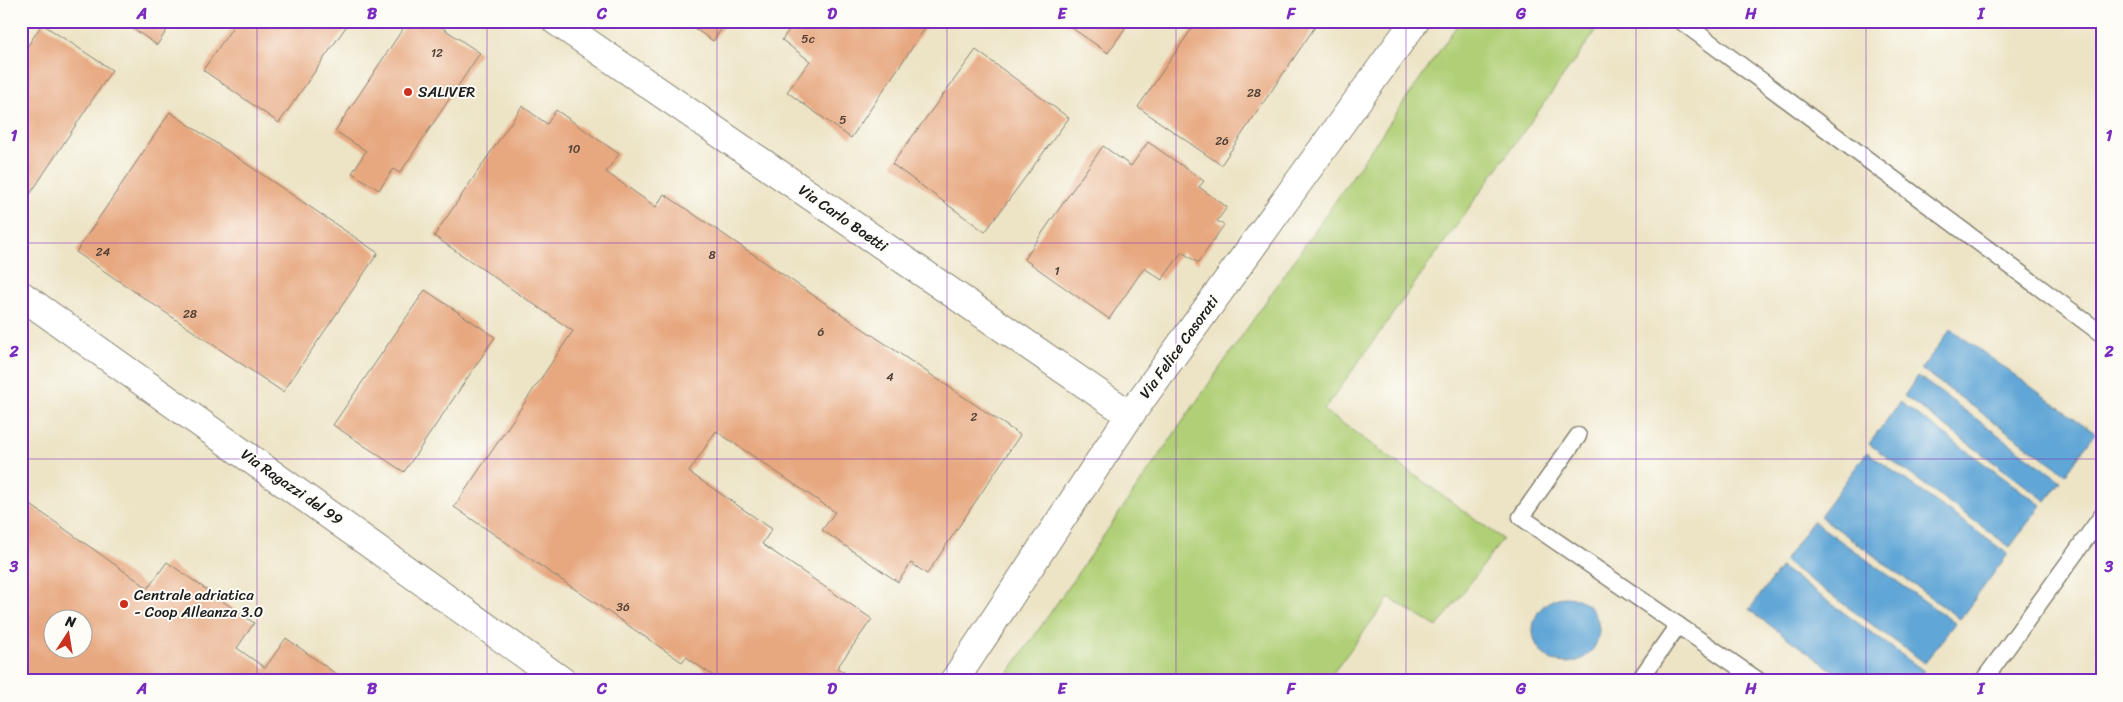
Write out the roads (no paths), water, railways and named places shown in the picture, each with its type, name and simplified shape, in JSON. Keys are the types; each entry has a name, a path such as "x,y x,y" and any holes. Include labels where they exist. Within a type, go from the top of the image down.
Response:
{"street":[{"name":"Via Carlo Boetti","path":"556,21 1130,415"},
{"name":"Via Felice Casorati","path":"954,681 1130,415 1415,21"},
{"name":"Via Ragazzi del 99","path":"21,295 562,681"}],"lane":[{"path":"1681,21 2102,334"},
{"path":"1578,436 1520,517 1759,681"},
{"path":"1983,681 2102,516"},
{"path":"1639,681 1678,625"}],"water":[{"path":"1951,329 2095,433 2066,474 1921,369"},
{"path":"1918,376 2061,481 2046,501 1904,396"},
{"path":"1900,402 2041,505 2010,547 1869,444"},
{"path":"1867,452 2008,554 1960,619 1820,516"},
{"path":"1813,521 1955,623 1925,663 1784,561"},
{"path":"1781,567 1924,671 1917,681 1847,681 1749,610"},
{"path":"1566,597 1579,600 1589,607 1596,617 1599,630 1596,643 1589,653 1579,660 1566,663 1553,660 1543,653 1536,643 1533,630 1536,617 1543,607 1553,600"}],"place":[{"name":"SALIVER","path":"408,92"},
{"name":"Centrale adriatica - Coop Alleanza 3.0","path":"124,604"}]}
